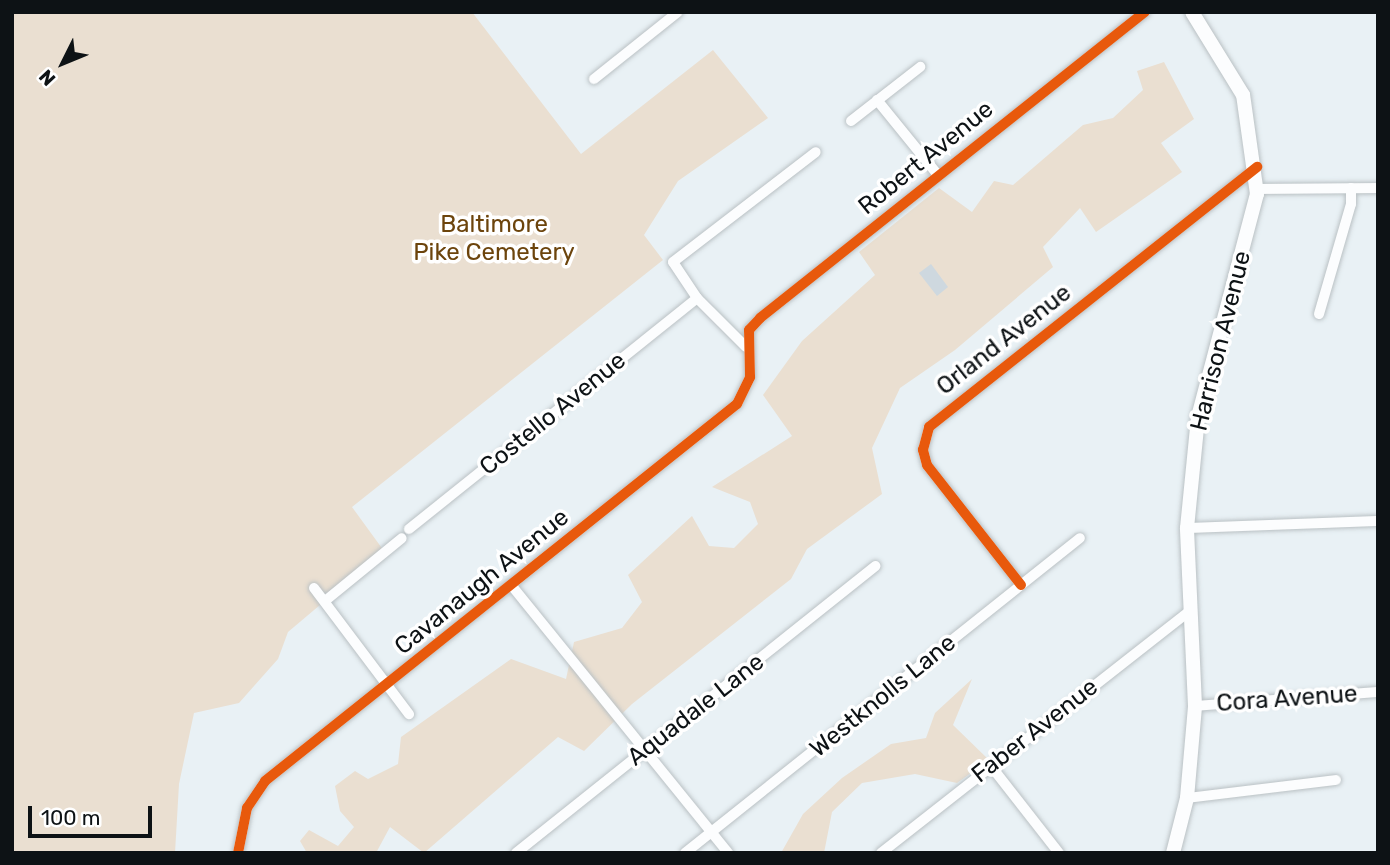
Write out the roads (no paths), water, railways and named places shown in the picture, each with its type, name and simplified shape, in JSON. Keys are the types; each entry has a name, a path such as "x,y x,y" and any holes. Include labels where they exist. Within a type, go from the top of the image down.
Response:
{"main road":[{"name":"Harrison Avenue","path":"1173,853 1187,798 1195,706 1187,528 1201,398 1257,189 1257,167 1237,80 1195,13"}],"street":[{"path":"594,79 678,12"},
{"name":"Robert Avenue","path":"746,347 749,330 760,318 1145,12"},
{"path":"852,121 920,67"},
{"path":"877,100 938,175"},
{"path":"746,347 696,298 673,262 816,152"},
{"name":"Orland Avenue","path":"1021,585 927,465 923,450 929,427 1257,167"},
{"path":"1319,314 1351,204 1351,188"},
{"path":"1257,189 1378,188"},
{"name":"Costello Avenue","path":"409,529 696,298"},
{"name":"Cavanaugh Avenue","path":"238,853 247,808 265,781 737,404 750,377 746,347"},
{"path":"1187,528 1378,521"},
{"path":"325,601 402,538"},
{"name":"Westknolls Lane","path":"685,853 1080,538"},
{"name":"Aquadale Lane","path":"516,853 876,566"},
{"path":"512,586 728,853"},
{"path":"314,588 410,714"},
{"name":"Faber Avenue","path":"881,853 1190,611"},
{"name":"Cora Avenue","path":"1195,706 1378,692"},
{"path":"991,765 1059,853"},
{"path":"1187,798 1336,780"}],"park label":[{"name":"Baltimore Pike Cemetery","path":"494,239"}]}
